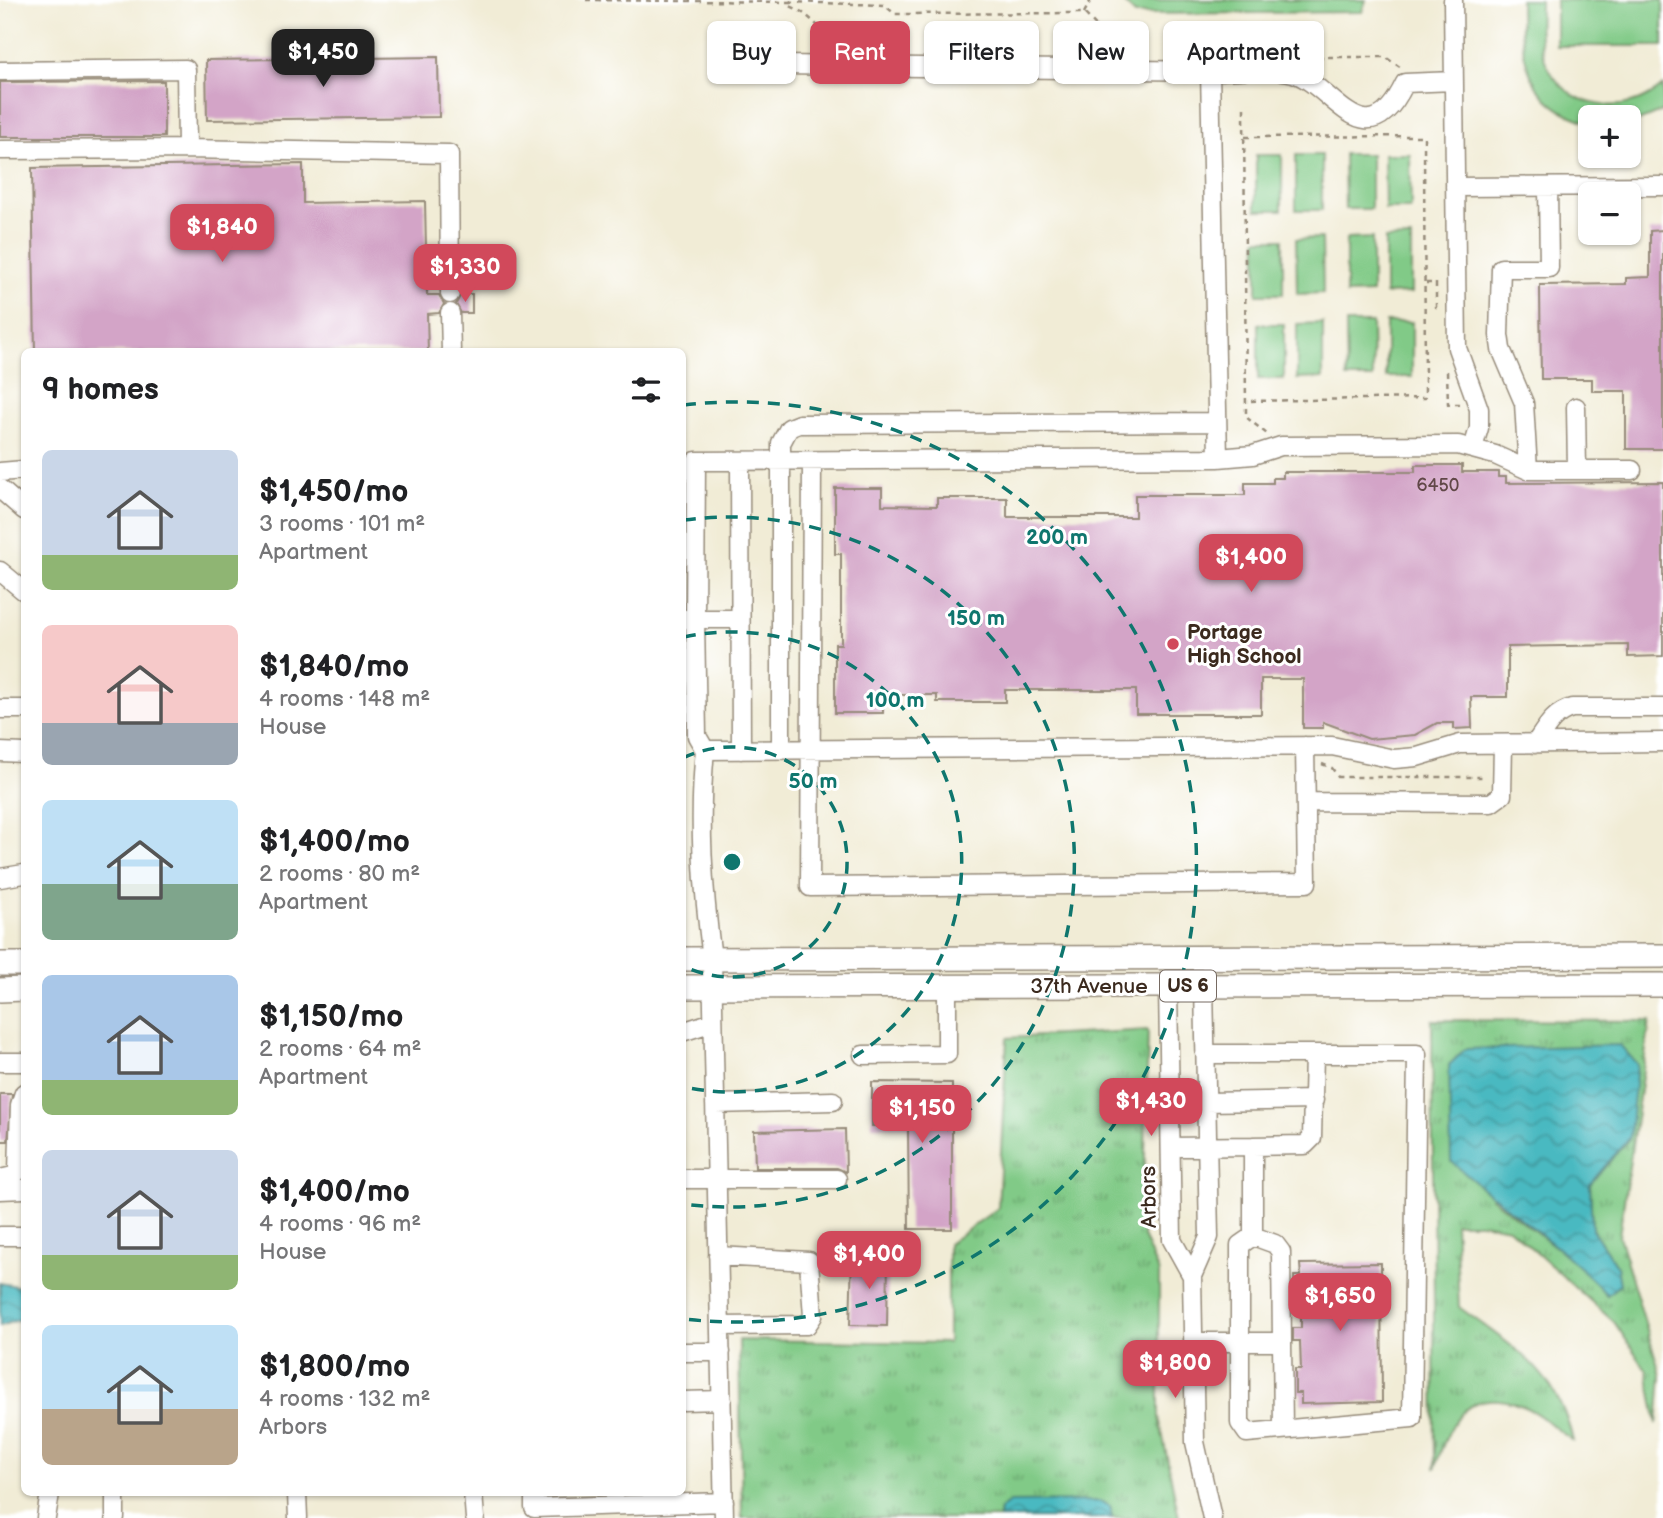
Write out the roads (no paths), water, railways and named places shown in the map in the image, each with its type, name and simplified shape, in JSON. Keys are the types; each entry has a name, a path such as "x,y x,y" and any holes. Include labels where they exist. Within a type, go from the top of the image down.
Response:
{"main road":[{"name":"37th Avenue","path":"686,959 1663,956"},
{"path":"0,964 21,964"},
{"name":"37th Avenue","path":"686,987 1663,985"},
{"path":"0,990 21,989"}],"street":[{"path":"1453,0 1457,348 1479,409 1479,428 1473,447"},
{"path":"796,65 1163,70"},
{"path":"0,71 186,69 187,149"},
{"path":"1312,84 1345,113 1371,118 1385,111 1396,100 1405,83 1454,80"},
{"path":"1210,84 1218,458"},
{"path":"0,150 187,149 449,154 450,294"},
{"path":"1455,187 1663,186"},
{"path":"1528,470 1524,403 1499,335 1501,268 1549,268 1548,187"},
{"path":"450,313 451,348"},
{"path":"1576,407 1577,471"},
{"path":"782,750 782,461 783,436 789,428 799,424 1217,422"},
{"path":"534,1496 534,1508 675,1498 724,1510 712,959 702,874 700,802 689,659 696,461 1218,458 1253,455 1281,446 1473,447 1528,470 1632,471"},
{"path":"740,461 741,750"},
{"path":"812,461 810,887 1307,883 1305,746"},
{"path":"0,472 21,470"},
{"path":"0,489 21,507"},
{"path":"0,571 21,588"},
{"path":"689,619 740,619"},
{"path":"1535,744 1550,721 1562,711 1572,708 1663,709"},
{"path":"0,709 21,709"},
{"path":"695,738 741,750 1339,746 1394,759 1428,754 1454,745 1663,742"},
{"path":"1306,803 1498,801 1504,788 1503,744"},
{"path":"0,752 21,753"},
{"path":"0,878 21,874"},
{"name":"Arbors","path":"1204,985 1209,1237 1192,1276 1195,1442 1212,1518"},
{"name":"Arbors","path":"1168,986 1172,1240 1192,1276"},
{"path":"863,1055 947,1054 947,987"},
{"path":"686,1031 713,1022"},
{"path":"1205,1054 1417,1054 1412,1418 1247,1433 1240,1423 1240,1245 1253,1236"},
{"path":"1171,1147 1305,1145 1312,1138 1314,1054"},
{"path":"0,1062 21,1062"},
{"path":"1206,1102 1314,1100"},
{"path":"715,1104 833,1101"},
{"path":"0,1179 13,1176 18,1171 21,1102"},
{"path":"1253,1146 1253,1236"},
{"path":"686,1180 837,1179"},
{"path":"0,1190 21,1189"},
{"path":"0,1236 21,1236"},
{"path":"1253,1236 1275,1244 1281,1252 1283,1430"},
{"path":"718,1256 809,1261 813,1316 807,1325 720,1326"},
{"path":"1193,1342 1282,1342"},
{"path":"686,1352 720,1352"},
{"path":"686,1401 722,1400"},
{"path":"46,1518 50,1496"},
{"path":"115,1496 115,1518"},
{"path":"297,1496 298,1518"},
{"path":"473,1496 475,1518"}],"water":[{"path":"1620,1045 1637,1064 1630,1137 1590,1184 1592,1229 1617,1267 1620,1284 1607,1295 1570,1259 1451,1161 1449,1065 1465,1049"},
{"path":"0,1283 21,1287 21,1319 0,1326"},
{"path":"1100,1501 1110,1506 1112,1518 999,1518 1000,1509 1010,1502"}],"place":[{"name":"Portage High School","path":"1173,644"}]}
